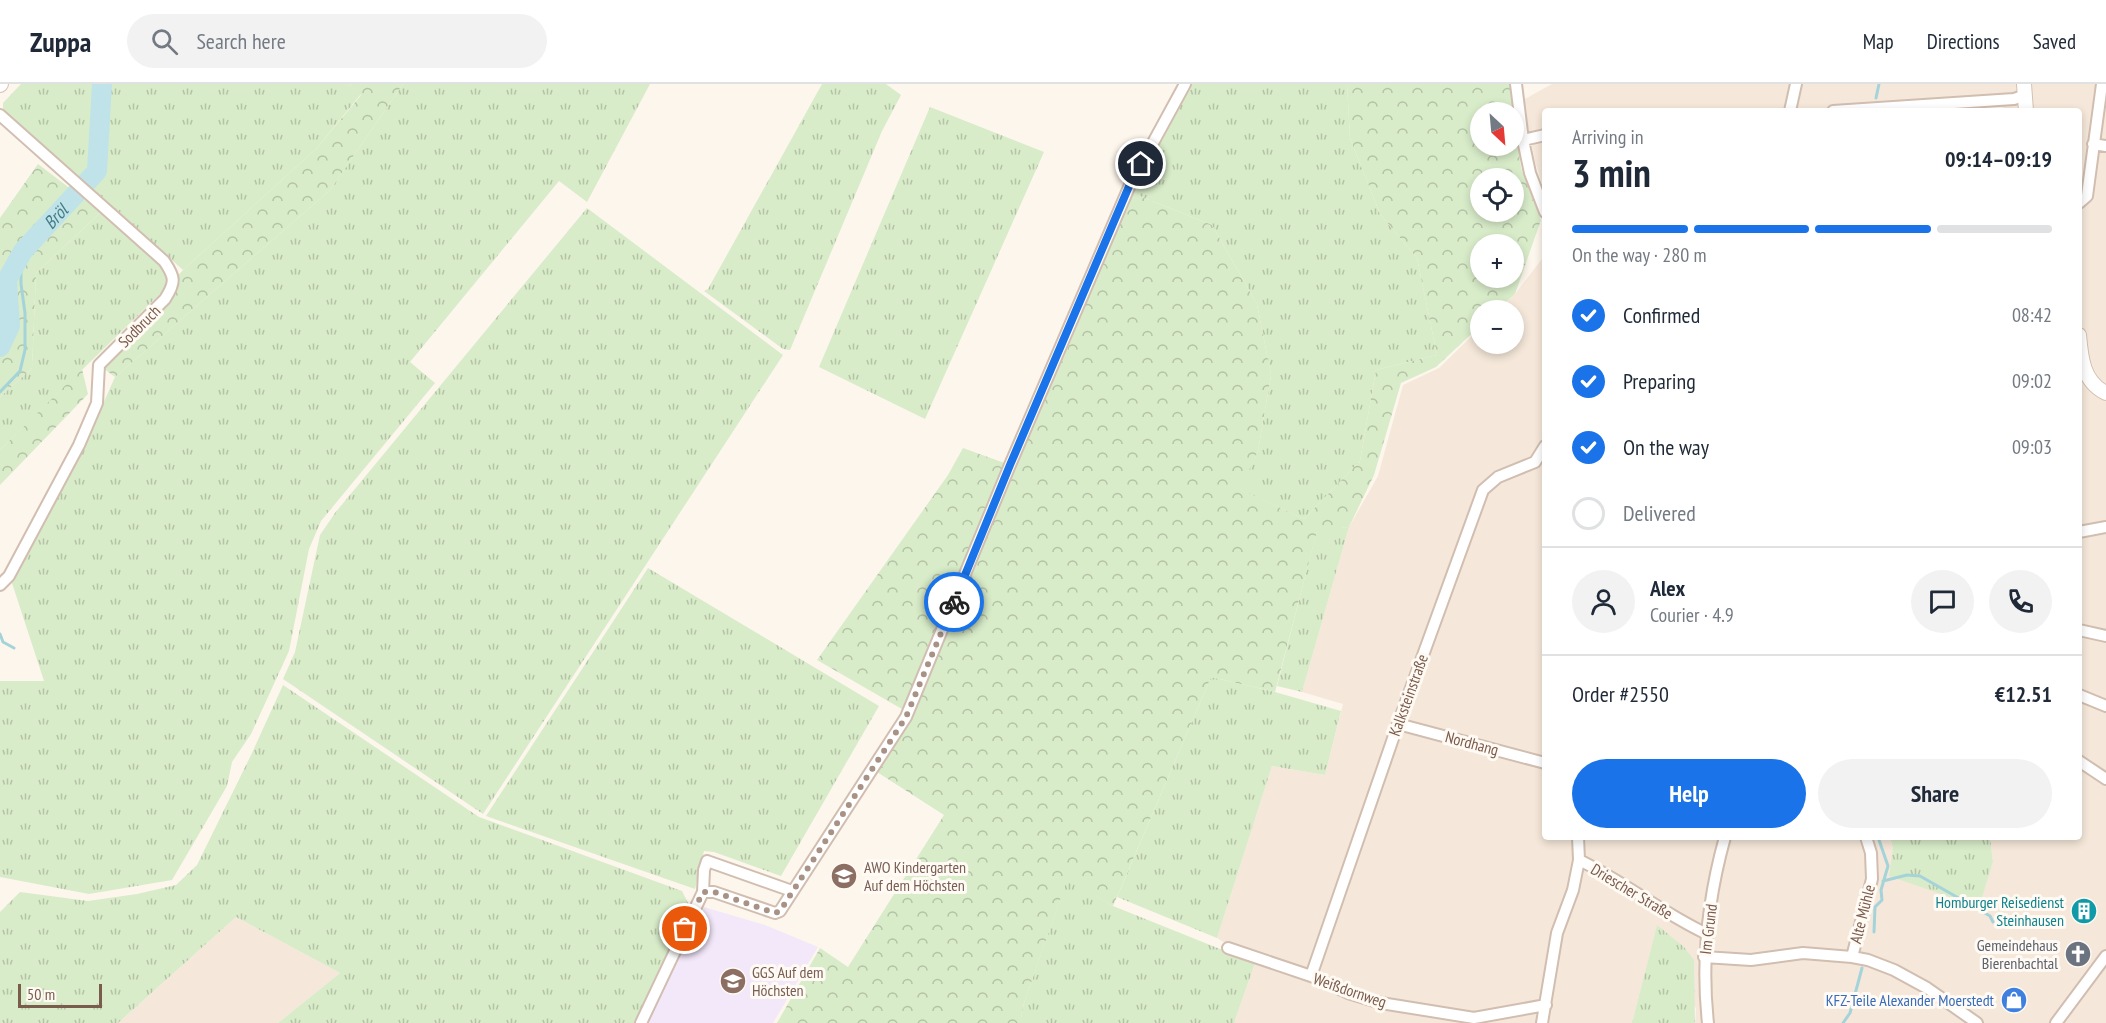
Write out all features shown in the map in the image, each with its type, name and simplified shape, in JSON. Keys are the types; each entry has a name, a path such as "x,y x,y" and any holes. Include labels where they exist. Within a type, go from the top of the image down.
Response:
{"main road":[{"path":"2024,90 2026,108"},
{"path":"2083,376 2106,393"}],"street":[{"path":"703,892 714,892 775,913 780,911 906,717 1130,184 1185,84"},
{"path":"1516,84 1518,102"},
{"path":"1791,108 1796,84"},
{"path":"2082,200 2087,196 2102,84"},
{"path":"1878,108 2014,99 2024,90"},
{"name":"Sodbruch","path":"0,115 164,261 173,275 173,287 165,299 99,365 97,403 79,445 9,576 0,585"},
{"path":"1524,140 1542,136"},
{"path":"2093,144 2106,146"},
{"path":"1524,145 1530,173 1542,204"},
{"name":"Kalksteinstraße","path":"1311,976 1398,724 1483,490 1498,477 1535,462 1542,451"},
{"path":"2082,531 2106,527"},
{"path":"2082,631 2106,636"},
{"path":"2082,696 2106,706"},
{"name":"Nordhang","path":"1398,724 1542,762"},
{"path":"2082,763 2106,778"},
{"path":"1578,840 1579,860"},
{"name":"Im Grund","path":"1708,1023 1704,957 1717,869 1724,840"},
{"name":"Alte Mühle","path":"1852,957 1872,879 1871,853 1867,840"},
{"name":"Driescher Straße","path":"1542,1023 1557,933 1573,890 1579,860 1607,874 1689,926 1707,934"},
{"path":"641,1023 703,892 704,870 707,861 792,891"},
{"name":"Weißdornweg","path":"1228,948 1381,1003 1474,1018 1546,1005"},
{"path":"1704,957 1751,960 1803,953 1868,960 1894,970 1927,988 1977,1023"},
{"path":"2056,1023 2106,956"}],"shaded area":[{"path":"1552,84 2106,84 2106,1023 1695,1023 1696,1009 1657,926 1632,1023 1234,1023 1255,963 1217,938 1272,766 1325,775 1343,704 1302,692 1349,527 1378,476 1403,385 1439,368 1470,338 1470,354 1524,354 1524,300 1509,300 1520,288 1524,288 1524,282 1542,259 1542,840 1891,840 1893,848 1978,907 1993,862 1990,840 2082,840 2082,108 2003,108 2002,103 1928,108 1542,108 1542,184 1535,162 1523,100"},
{"name":"GGS Auf dem Höchsten","path":"704,907 765,925 818,947 773,1023 648,1023"},
{"path":"236,917 340,973 278,1023 118,1023"}],"green space":[{"path":"21,84 349,84 361,94 317,148 183,270 3,110 3,103"},
{"path":"349,84 403,84 330,190 115,377 99,365 183,270 317,148 361,95"},
{"path":"403,84 650,84 587,202 559,181 410,362 435,383 321,521 309,549 289,651 251,734 232,762 227,786 172,880 89,894 0,877 0,681 44,681 12,583 91,431 115,377 330,190"},
{"path":"822,84 886,84 901,95 882,131 790,350 783,349 704,291 708,289"},
{"path":"1188,84 1347,84 1350,138 1380,214 1417,258 1437,355 1376,370 1360,461 1304,519 1239,489 1258,451 1271,375 1257,304 1212,225 1132,193"},
{"path":"1347,84 1510,84 1513,102 1470,102 1470,156 1519,156 1521,168 1470,168 1470,222 1524,222 1524,176 1541,220 1524,268 1524,234 1470,234 1470,288 1517,288 1515,294 1508,300 1470,300 1470,335 1436,367 1401,383 1374,475 1349,527 1317,531 1275,692 1211,677 1113,906 1067,880 1024,1003 1020,1023 777,1023 820,948 848,967 944,815 877,772 914,716 817,660 948,475 963,448 1010,465 1064,357 1132,193 1212,225 1257,304 1271,375 1258,451 1240,489 1304,519 1360,461 1376,370 1437,355 1417,258 1380,214 1350,138"},
{"path":"930,107 1044,152 925,419 819,367"},
{"path":"38,164 101,212 36,273 32,368 0,397 0,218"},
{"path":"587,208 783,355 483,814 283,679 295,652 320,535 335,513"},
{"path":"101,212 162,264 170,275 168,286 0,450 0,397 32,368 36,273"},
{"path":"82,369 88,394 0,485 0,450"},
{"path":"1349,527 1302,692 1277,686 1317,530"},
{"path":"648,568 879,706 781,876 714,852 704,851 695,889 486,816"},
{"path":"1211,677 1341,711 1325,775 1272,766 1217,938 1117,897"},
{"path":"283,685 479,817 682,891 690,907 638,1023 278,1023 340,973 236,917 118,1023 0,1023 0,912 20,892 88,901 137,894 176,885 197,865"},
{"path":"1891,840 1990,840 1993,862 1979,907 1889,876 1893,848"},
{"path":"1067,879 1113,906 1255,963 1234,1023 1020,1023 1024,1003"},
{"path":"1657,925 1684,947 1694,960 1695,1023 1632,1023"}],"waterway":[{"name":"Bröl","path":"0,347 10,326 7,280 23,251 97,171 102,84"},
{"path":"1876,98 1879,84"},
{"path":"0,392 20,371 25,350 21,255"},
{"path":"0,634 3,642 14,648"},
{"path":"1874,932 1875,907 1882,900 1881,890 1888,866 1879,840"},
{"path":"1883,881 1907,875 1920,876 1990,916 1993,922"},
{"path":"1843,1023 1850,1013 1862,968"}],"way so far":[{"path":"685,929 703,892 714,892 775,913 780,911 906,717 954,602"}],"place":[{"name":"AWO Kindergarten Auf dem Höchsten","path":"844,876"},
{"name":"Homburger Reisedienst Steinhausen","path":"2084,911"},
{"name":"Gemeindehaus Bierenbachtal","path":"2078,954"},
{"name":"GGS Auf dem Höchsten","path":"733,981"},
{"name":"KFZ-Teile Alexander Moerstedt","path":"2014,1000"}],"route":[{"path":"954,602 1019,443 1130,184 1141,164"}]}
